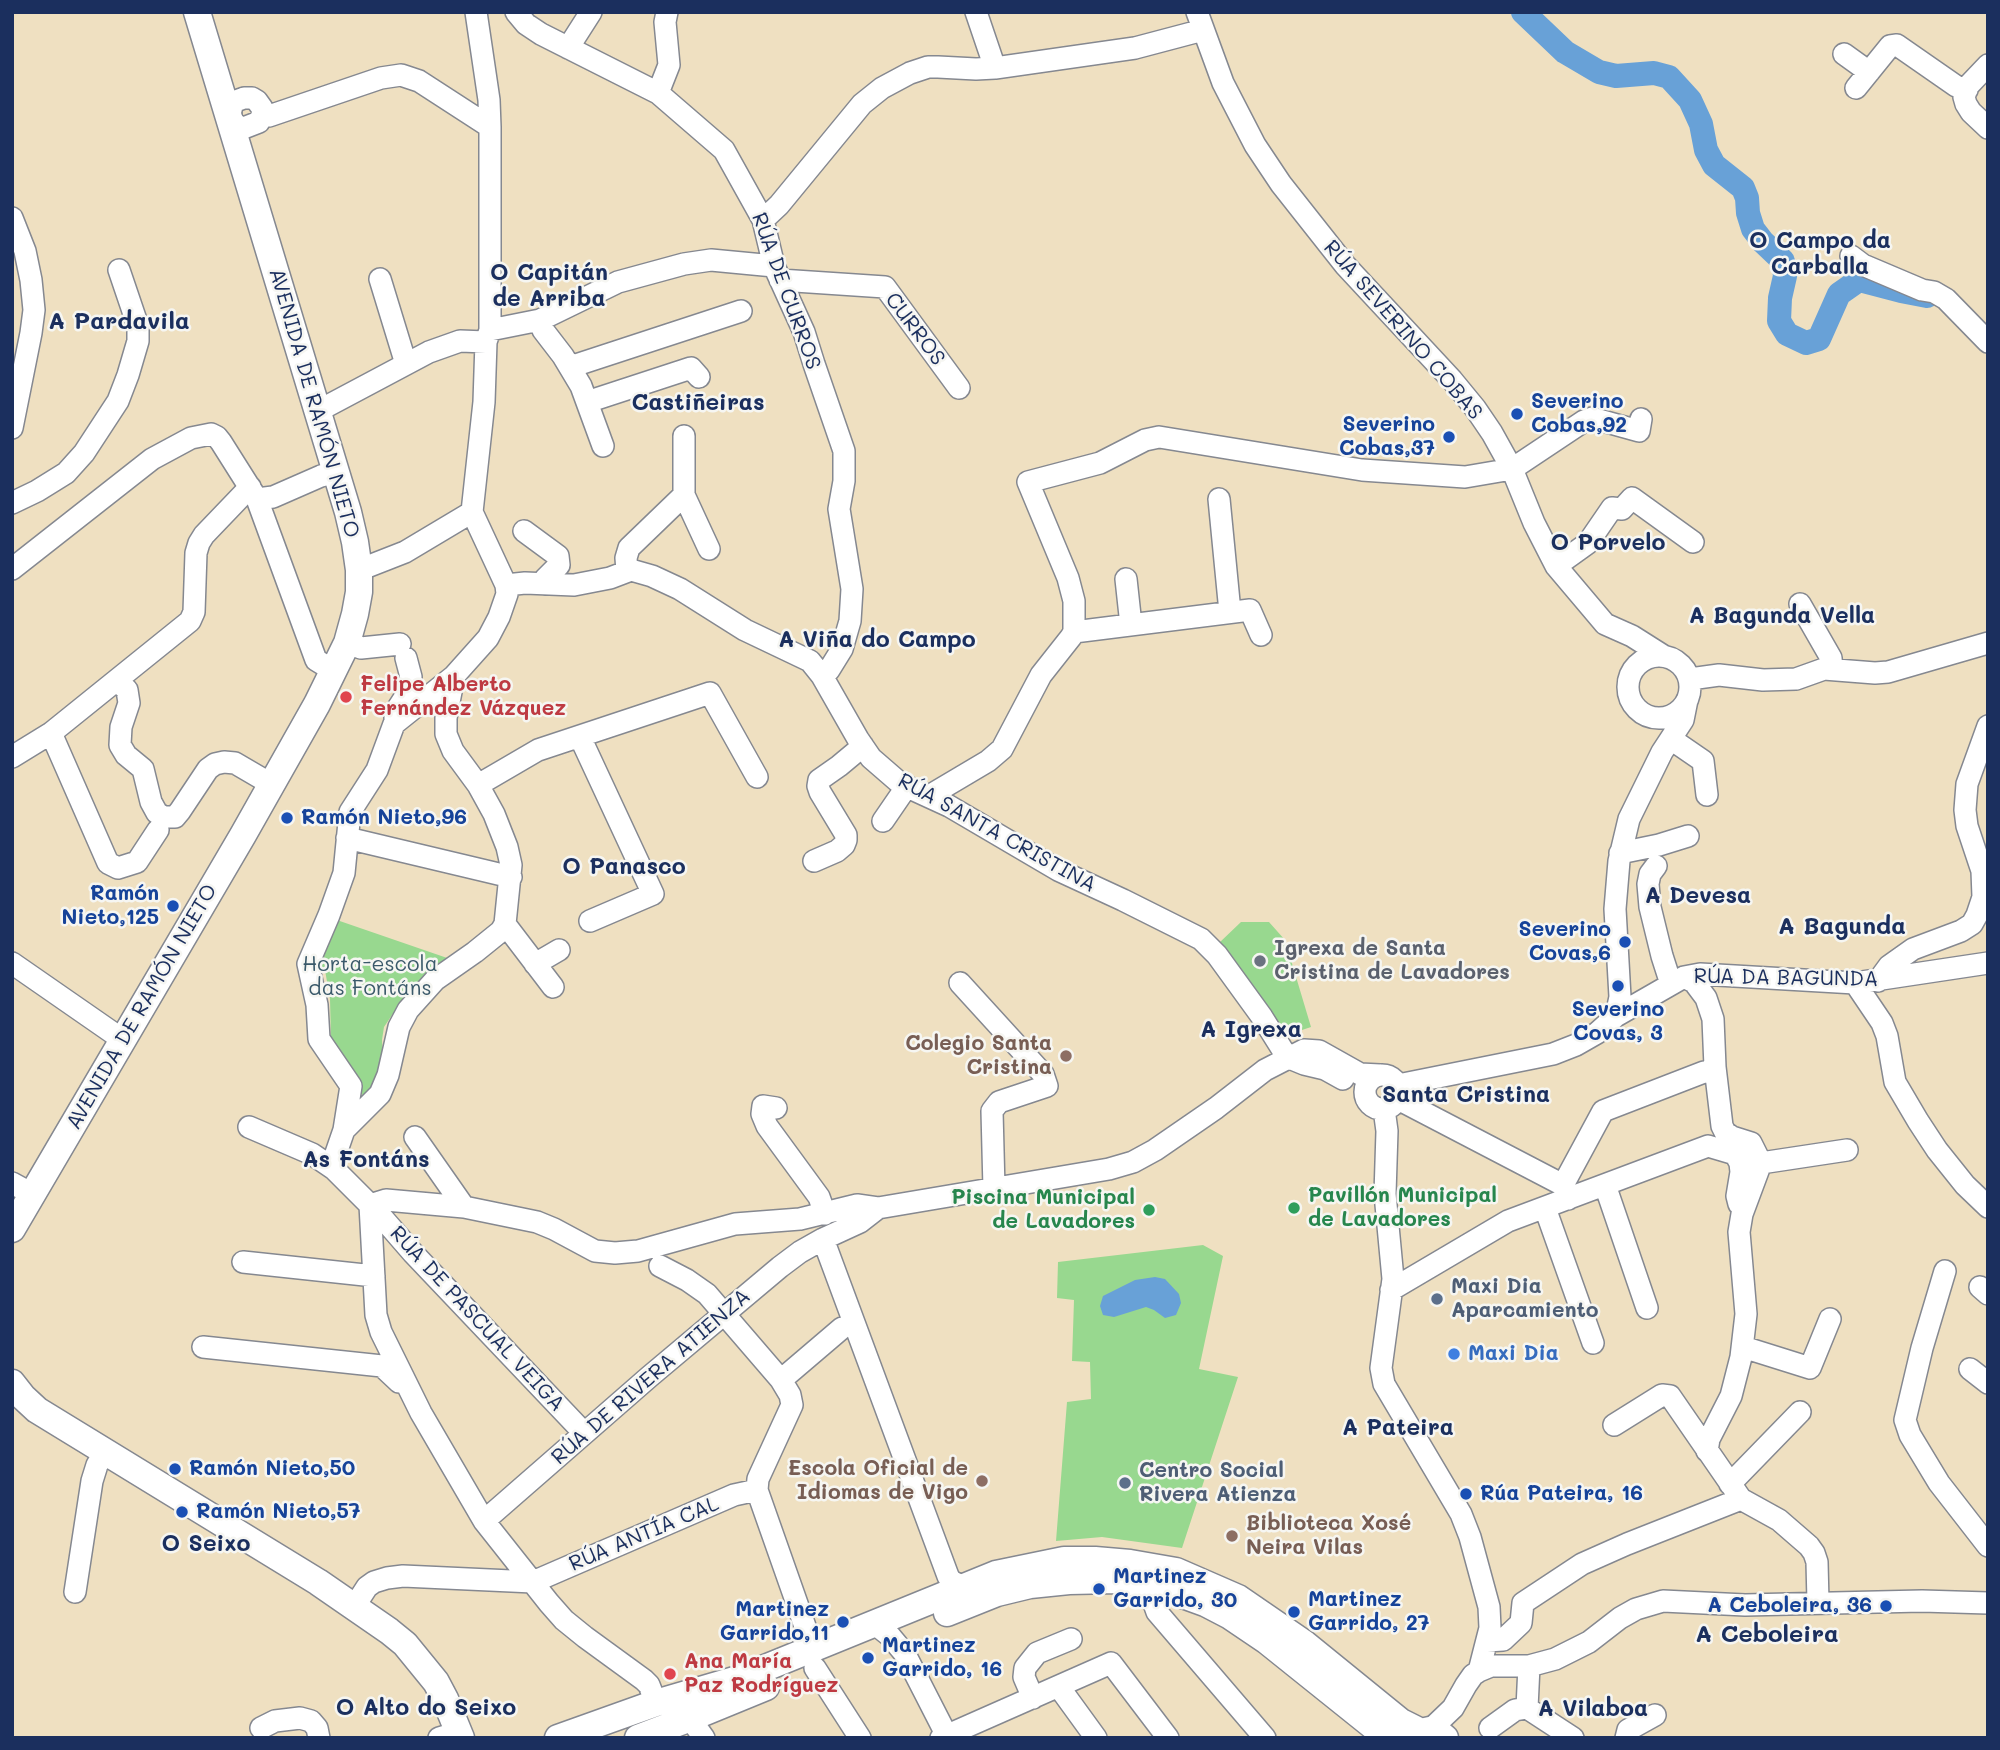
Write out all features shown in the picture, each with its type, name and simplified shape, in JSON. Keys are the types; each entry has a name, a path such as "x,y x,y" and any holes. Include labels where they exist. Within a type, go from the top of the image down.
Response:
{"main road":[{"name":"AVENIDA DE RAMÓN NIETO","path":"12,1229 22,1189 123,1040 334,671 347,643 359,592 355,542 336,472 232,118 197,12"},
{"path":"16,1395 318,1582 405,1644 425,1667 445,1699 453,1736"},
{"path":"881,1631 964,1587 996,1574 1064,1560 1130,1563 1183,1573 1238,1598 1267,1616 1401,1722 1431,1735"},
{"path":"601,1738 733,1690 881,1631 997,1593 1030,1585 1105,1580 1147,1584 1205,1603 1230,1616 1267,1641 1388,1738"},
{"path":"558,1738 649,1720 696,1729 733,1690"}],"street":[{"path":"394,724 454,676 488,638 508,594 472,512 488,336 490,127 489,100 476,12"},
{"name":"RÚA DE CURROS","path":"516,12 526,24 541,34 657,93 724,149 763,220 777,273 804,332 844,451 844,481 839,509 852,589 850,621 842,649 822,676"},
{"path":"568,48 591,12"},
{"path":"657,93 669,65 665,22 667,12"},
{"path":"976,12 995,68"},
{"path":"763,220 779,205 862,104 882,88 910,73 928,67 995,68 1144,46 1200,21"},
{"name":"RÚA SEVERINO COBAS","path":"1200,21 1229,93 1255,145 1281,184 1345,265 1452,380 1492,433 1556,566 1605,624 1632,636 1661,655"},
{"path":"1844,54 1863,80 1891,46 1897,45 1956,86 1967,90"},
{"path":"1988,65 1968,86 1964,97 1971,112 1988,128"},
{"path":"262,113 269,116 381,78 401,75 419,81 490,127"},
{"path":"252,98 260,104 262,113 259,122 232,118 252,98"},
{"path":"12,218 25,251 34,310 31,333 17,381 12,428"},
{"path":"1851,256 1863,265 1946,299 1988,342"},
{"path":"318,411 429,352 540,320 618,282 684,264 711,260 777,273"},
{"path":"12,503 66,473 84,453 118,401 138,341 138,326 119,270"},
{"name":"CURROS","path":"777,273 885,287 958,388"},
{"path":"380,279 405,364"},
{"path":"570,367 740,311"},
{"path":"540,320 543,330 570,367 587,402 603,446"},
{"path":"587,402 691,368 699,377"},
{"path":"929,796 988,761 1002,749 1041,675 1074,632 1074,601 1068,578 1028,482 1100,463 1145,440 1159,437 1362,470 1465,477 1511,469 1592,418 1640,431 1642,419"},
{"path":"12,569 152,459 191,438 211,434 217,437 253,493 317,660 334,671"},
{"path":"684,436 684,495 709,550"},
{"path":"253,493 273,497 336,472"},
{"path":"12,757 51,733 190,621 194,612 196,553 199,543 204,535 253,493"},
{"path":"506,585 574,585 610,578 627,571 626,558 629,548 684,495"},
{"path":"1556,566 1588,543 1612,508 1622,509 1632,498 1693,542"},
{"path":"1219,499 1230,612"},
{"path":"359,570 405,552 472,512"},
{"path":"524,531 558,556 559,565 545,579 545,584"},
{"name":"RÚA SANTA CRISTINA","path":"627,571 652,576 680,589 744,630 810,661 822,676 871,758 901,784 929,796 1058,870 1201,939 1217,955 1247,996 1287,1057"},
{"path":"1126,579 1131,625"},
{"path":"1800,604 1831,658 1832,669"},
{"path":"1074,632 1250,610 1261,635"},
{"path":"1605,624 1623,647 1629,661 1629,696 1634,706 1642,713 1662,718 1682,709 1689,690 1719,676 1763,680 1796,679 1825,669 1888,672 1988,643"},
{"path":"334,1169 351,1086 319,1039 317,1005 307,964 344,873 350,812 377,770 394,724 396,710 407,694 411,677 403,651 361,648 347,643"},
{"path":"1616,1016 1620,997 1615,883 1620,853 1629,819 1666,745 1683,720 1689,690 1686,670 1671,657 1652,656 1635,666 1630,675"},
{"path":"344,1130 380,1094 388,1075 399,1027 408,1010 435,979 484,945 501,931 505,924 511,865 507,847 494,814 478,785 453,751 446,734 446,718 454,676"},
{"path":"117,680 127,690 129,703 121,727 120,745 143,769 151,802 157,813 164,817 174,817 208,769 215,764 235,763 271,784"},
{"path":"478,785 538,750 710,693 757,777"},
{"path":"1652,717 1666,745"},
{"path":"1878,981 1889,966 1913,949 1961,931 1972,924 1977,915 1983,897 1982,871 1965,810 1966,784 1988,726"},
{"path":"51,733 108,863 118,869 137,862 158,830"},
{"path":"580,737 653,894 590,921"},
{"path":"1666,745 1682,748 1703,761 1707,794"},
{"path":"814,861 837,851 846,839 820,792 819,780 863,746"},
{"path":"883,821 907,786"},
{"path":"1620,853 1659,845 1688,835"},
{"path":"346,838 510,877"},
{"path":"1656,866 1650,874 1648,884 1650,907 1662,956 1678,980 1694,982 1706,998 1713,1019 1715,1068 1722,1126 1732,1137 1751,1143 1761,1163 1742,1214 1739,1232 1746,1314 1742,1347 1731,1396 1709,1439 1707,1451"},
{"path":"505,924 553,987"},
{"path":"535,964 558,950"},
{"path":"12,963 123,1040"},
{"name":"RÚA DA BAGUNDA","path":"1386,1094 1553,1054 1576,1045 1616,1016 1678,980 1700,974 1855,983 1988,963"},
{"path":"960,983 1043,1074 1047,1086 999,1102 992,1111 994,1189"},
{"path":"1855,983 1882,1023 1895,1082 1937,1150 1965,1185 1988,1207"},
{"path":"649,1720 649,1685 564,1620 533,1582 484,1521 405,1384 376,1315 370,1205 386,1200 464,1207 537,1222 595,1251 615,1254 638,1251 735,1224 800,1219 857,1205 878,1208 1109,1170 1133,1162 1155,1150 1265,1070 1304,1050 1319,1051 1360,1074 1386,1094 1565,1192 1605,1185 1708,1146 1734,1154 1740,1163 1737,1196 1742,1214"},
{"path":"1391,1290 1508,1221 1545,1208 1565,1192 1603,1111 1704,1072"},
{"path":"1386,1094 1385,1194 1393,1279 1381,1368 1384,1384 1451,1496 1470,1537 1489,1606 1490,1628 1479,1671"},
{"path":"776,1108 762,1106 767,1125 819,1197 825,1214"},
{"name":"RÚA DE PASCUAL VEIGA","path":"248,1127 312,1154 334,1169 584,1433"},
{"path":"415,1137 464,1207"},
{"path":"1761,1163 1847,1150"},
{"path":"1605,1185 1647,1308"},
{"name":"RÚA DE RIVERA ATIENZA","path":"484,1521 779,1266 823,1238 860,1222 878,1208"},
{"path":"1545,1208 1592,1343"},
{"path":"823,1238 948,1576 951,1581 964,1587"},
{"path":"243,1262 374,1276"},
{"path":"660,1266 707,1294 781,1380 790,1395 792,1405 758,1479 757,1490 807,1632 808,1661 860,1738"},
{"path":"1945,1271 1922,1348 1905,1420 1910,1435 1939,1483 1988,1546"},
{"path":"1742,1347 1810,1368 1830,1319"},
{"path":"781,1380 842,1328"},
{"path":"203,1347 382,1366 397,1381 405,1384"},
{"path":"1970,1369 1988,1383"},
{"path":"1614,1425 1662,1395 1670,1396 1735,1491 1779,1520 1809,1546 1816,1562 1818,1602"},
{"path":"1488,1641 1503,1640 1521,1623 1523,1603 1582,1564 1735,1491 1800,1412"},
{"path":"75,1592 92,1481 105,1452"},
{"name":"RÚA ANTÍA CAL","path":"533,1582 734,1495 757,1490"},
{"path":"354,1607 367,1587 387,1578 403,1576 533,1582"},
{"path":"1147,1584 1157,1612 1265,1738"},
{"path":"1431,1735 1453,1708 1473,1675 1479,1671 1491,1666 1529,1666 1555,1659 1579,1648 1620,1618 1649,1604 1663,1601 1745,1605 1922,1601 1988,1603"},
{"path":"881,1631 905,1654 945,1737 1111,1663 1168,1738"},
{"path":"1033,1698 1024,1678 1025,1668 1037,1653 1071,1639"},
{"path":"1527,1708 1529,1666"},
{"path":"1059,1687 1096,1738"},
{"path":"1500,1728 1515,1710 1527,1708 1573,1738"},
{"path":"1626,1738 1628,1730 1655,1715"},
{"path":"261,1728 275,1721 300,1718 311,1721 317,1728 319,1738"}],"green space":[{"name":"Horta-escola das Fontáns","path":"331,918 453,960 438,970 392,1015 384,1027 383,1057 378,1081 363,1096 331,1039 330,999 325,970 313,965"},
{"path":"1241,922 1269,922 1285,940 1311,1027 1284,1036 1219,943"},
{"path":"1203,1245 1223,1256 1199,1369 1238,1377 1182,1548 1102,1537 1056,1541 1067,1402 1091,1399 1090,1362 1072,1361 1074,1300 1057,1298 1058,1262"}],"water":[{"path":"1155,1277 1165,1279 1179,1294 1181,1303 1176,1315 1165,1318 1146,1307 1114,1317 1103,1315 1100,1306 1103,1296 1135,1280"}],"waterway":[{"path":"1523,12 1565,52 1599,72 1616,76 1654,73 1669,77 1690,100 1701,124 1706,150 1714,165 1743,188 1753,229 1783,261 1785,276 1779,321 1787,334 1806,343 1819,339 1839,294 1859,280 1927,296"}],"place":[{"name":"Severino Cobas,92","path":"1517,414"},
{"name":"Severino Cobas,37","path":"1449,437"},
{"name":"Felipe Alberto Fernández Vázquez","path":"346,697"},
{"name":"Ramón Nieto,96","path":"287,818"},
{"name":"Ramón Nieto,125","path":"173,906"},
{"name":"Severino Covas,6","path":"1625,942"},
{"name":"Igrexa de Santa Cristina de Lavadores","path":"1260,961"},
{"name":"Severino Covas, 3","path":"1618,986"},
{"name":"Colegio Santa Cristina","path":"1066,1056"},
{"name":"Pavillón Municipal de Lavadores","path":"1294,1208"},
{"name":"Piscina Municipal de Lavadores","path":"1149,1210"},
{"name":"Maxi Dia Aparcamiento","path":"1437,1299"},
{"name":"Maxi Dia","path":"1454,1354"},
{"name":"Ramón Nieto,50","path":"175,1469"},
{"name":"Escola Oficial de Idiomas de Vigo","path":"982,1481"},
{"name":"Centro Social Rivera Atienza","path":"1125,1483"},
{"name":"Rúa Pateira, 16","path":"1466,1494"},
{"name":"Ramón Nieto,57","path":"182,1512"},
{"name":"Biblioteca Xosé Neira Vilas","path":"1232,1536"},
{"name":"Martinez Garrido, 30","path":"1099,1589"},
{"name":"A Ceboleira, 36","path":"1886,1606"},
{"name":"Martinez Garrido, 27","path":"1294,1612"},
{"name":"Martinez Garrido,11","path":"843,1622"},
{"name":"Martinez Garrido, 16","path":"868,1658"},
{"name":"Ana María Paz Rodríguez","path":"670,1674"}],"district":[{"name":"O Campo da Carballa","path":"1820,254"},
{"name":"O Capitán de Arriba","path":"549,286"},
{"name":"A Pardavila","path":"119,322"},
{"name":"Castiñeiras","path":"698,403"},
{"name":"O Porvelo","path":"1608,543"},
{"name":"A Bagunda Vella","path":"1782,616"},
{"name":"A Viña do Campo","path":"877,640"},
{"name":"O Panasco","path":"624,867"},
{"name":"A Devesa","path":"1698,896"},
{"name":"A Bagunda","path":"1842,927"},
{"name":"A Igrexa","path":"1251,1030"},
{"name":"Santa Cristina","path":"1466,1095"},
{"name":"As Fontáns","path":"366,1160"},
{"name":"A Pateira","path":"1398,1428"},
{"name":"O Seixo","path":"206,1544"},
{"name":"A Ceboleira","path":"1767,1635"},
{"name":"O Alto do Seixo","path":"426,1708"},
{"name":"A Vilaboa","path":"1593,1709"}]}
